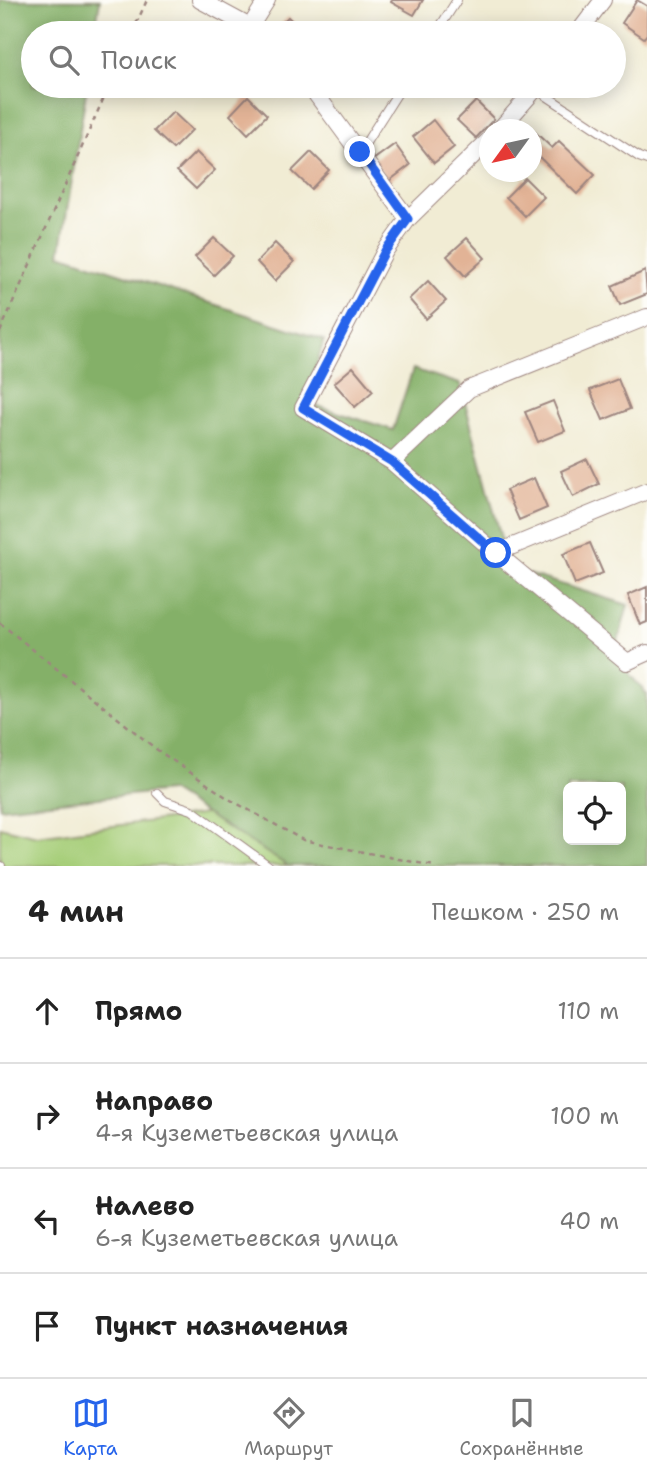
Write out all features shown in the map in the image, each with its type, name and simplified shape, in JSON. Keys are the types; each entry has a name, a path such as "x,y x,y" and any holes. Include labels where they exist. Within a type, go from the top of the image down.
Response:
{"street":[{"path":"200,0 237,21"},
{"path":"257,21 267,0"},
{"path":"587,21 603,0"},
{"path":"319,98 408,219"},
{"path":"509,119 527,98"},
{"path":"479,149 408,219 385,251 303,408 392,462 626,662 647,653"},
{"path":"392,462 469,389 647,317"},
{"path":"496,553 647,491"}],"lane":[{"path":"444,21 457,0"},
{"path":"360,152 394,98"},
{"path":"553,98 647,160"},
{"path":"157,793 165,801 192,810 270,866"}],"path":[{"path":"137,21 147,0"},
{"path":"0,332 104,98"},
{"path":"0,623 156,749 250,811 303,840 434,866"}],"green space":[{"path":"0,0 100,0 97,21 21,21 21,98 85,98 60,254 324,340 305,402 393,430 413,369 460,384 509,568 628,605 614,657 647,694 647,866 288,866 170,791 0,808"},
{"path":"213,813 321,866 0,866 0,827 37,836"}],"building":[{"path":"423,0 414,15 391,2"},
{"path":"637,0 647,6 647,34 644,38 623,21"},
{"path":"246,98 250,98 267,115 248,134 230,115"},
{"path":"476,101 494,119 479,119 479,135 476,138 457,120"},
{"path":"173,112 192,130 173,149 154,131"},
{"path":"433,120 454,147 434,163 413,137"},
{"path":"542,139 552,148 559,141 595,175 577,194 542,160"},
{"path":"395,144 410,165 389,181 373,160"},
{"path":"196,152 215,170 196,189 177,171"},
{"path":"311,152 329,170 311,189 292,171"},
{"path":"521,182 529,182 544,197 525,216 506,197"},
{"path":"214,238 233,256 214,275 195,257"},
{"path":"467,238 485,258 465,276 447,256"},
{"path":"275,243 294,262 275,281 257,262"},
{"path":"645,271 647,294 620,305 612,286"},
{"path":"428,281 446,301 426,319 409,299"},
{"path":"353,367 373,391 355,407 334,383"},
{"path":"618,379 630,409 603,420 590,390"},
{"path":"553,401 565,431 538,442 525,412"},
{"path":"587,459 599,484 573,497 561,471"},
{"path":"534,478 547,508 519,520 506,490"},
{"path":"590,543 603,573 575,584 563,554"},
{"path":"647,587 647,622 640,625 628,595"}],"route":[{"path":"360,152 408,219 385,251 303,408 392,462 496,553"}]}
